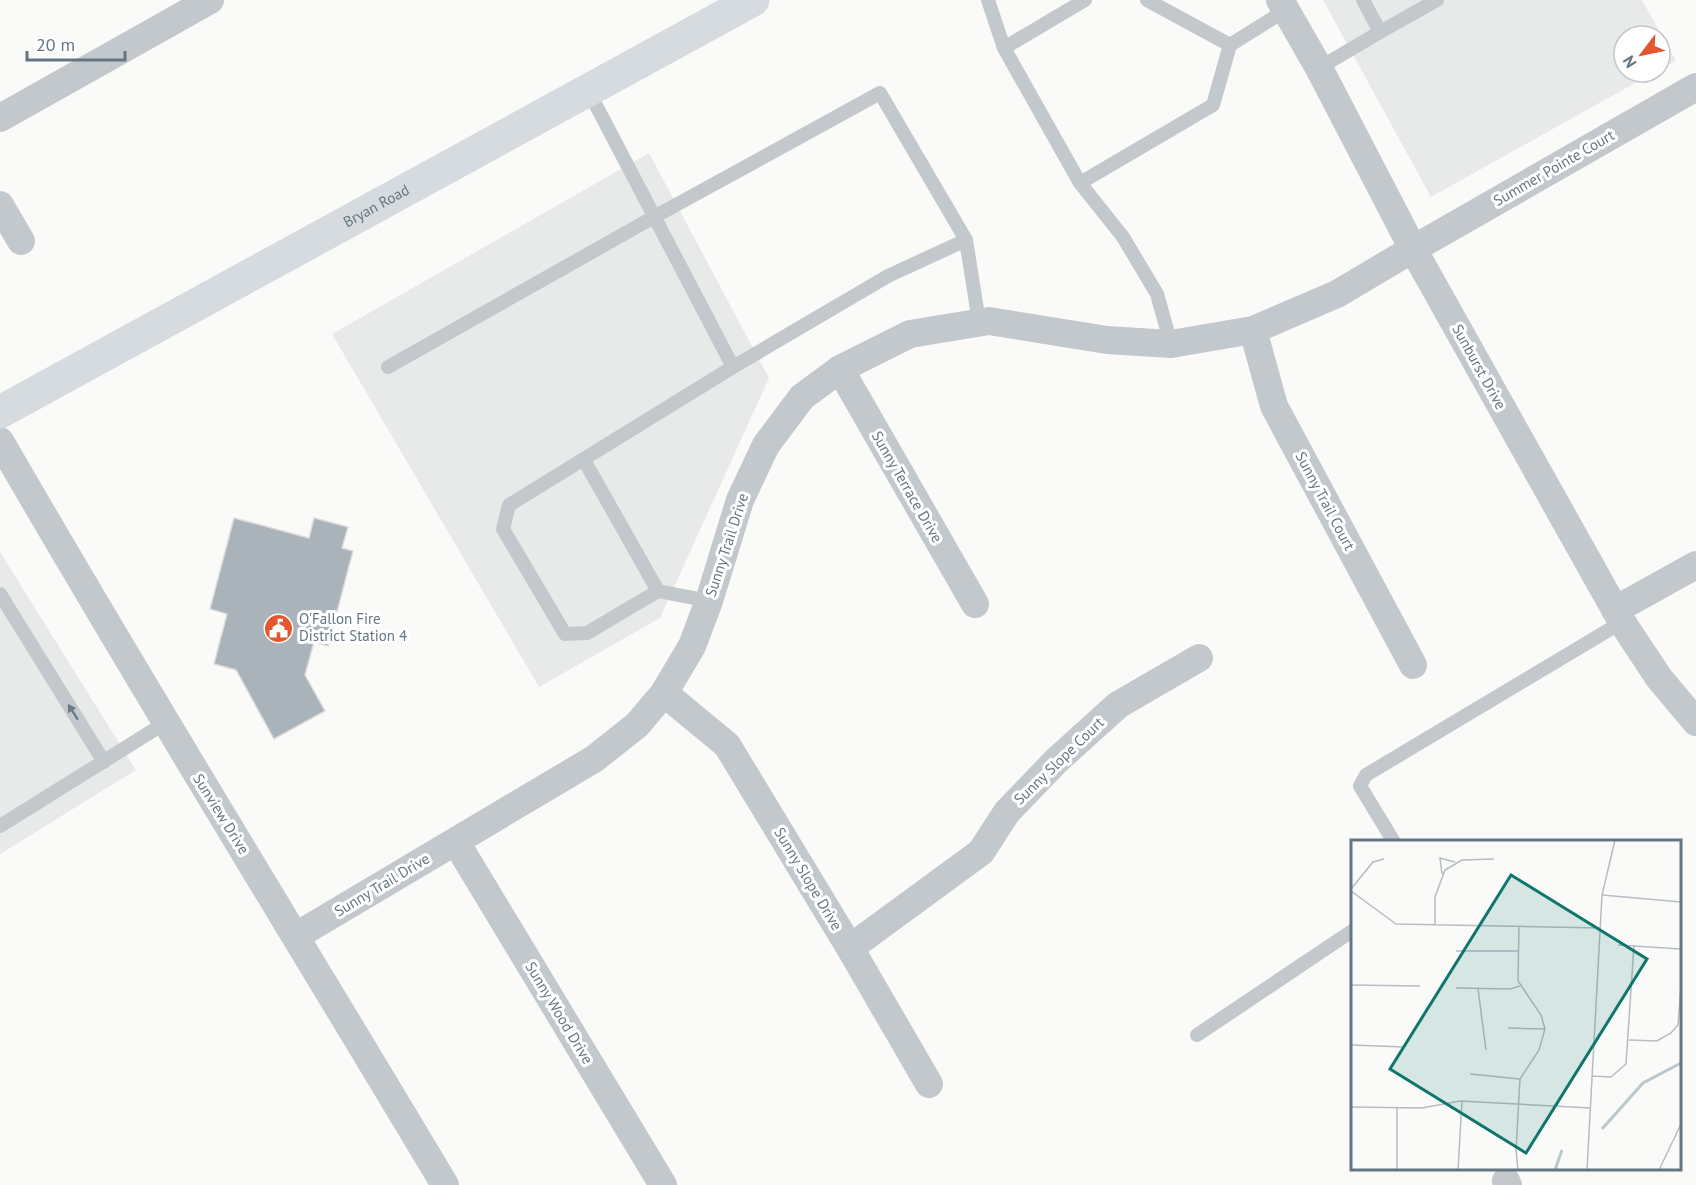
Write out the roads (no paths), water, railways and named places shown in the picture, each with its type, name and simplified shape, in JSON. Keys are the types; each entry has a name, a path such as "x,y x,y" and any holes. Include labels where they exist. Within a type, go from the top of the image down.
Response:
{"main road":[{"name":"Bryan Road","path":"0,412 753,0"}],"street":[{"path":"0,118 210,0"},
{"name":"Sunburst Drive","path":"1283,5 1319,68 1413,249 1618,616 1659,678 1696,722"},
{"name":"Summer Pointe Court","path":"1413,249 1696,87"},
{"path":"0,205 21,241"},
{"name":"Sunny Trail Drive","path":"296,936 594,759 637,725 664,693 692,646 709,601 740,500 766,444 802,398 840,369 909,334 989,321 1107,340 1171,344 1253,330 1337,294 1413,249"},
{"name":"Sunny Trail Court","path":"1253,330 1274,406 1413,665"},
{"name":"Sunny Terrace Drive","path":"840,369 975,604"},
{"name":"Sunview Drive","path":"0,441 165,723 445,1185"},
{"path":"1618,616 1696,565"},
{"name":"Sunny Slope Court","path":"850,948 981,852 1007,812 1055,762 1118,705 1199,658"},
{"name":"Sunny Slope Drive","path":"664,693 727,745 929,1084"},
{"name":"Sunny Wood Drive","path":"456,842 663,1185"}],"lane":[{"path":"988,0 1004,48 1080,183 1123,237 1157,294 1171,344"},
{"path":"1004,48 1085,0"},
{"path":"1147,0 1230,45"},
{"path":"1363,0 1380,32"},
{"path":"1319,68 1437,0"},
{"path":"1080,183 1213,105 1230,45 1283,5"},
{"path":"588,90 733,367"},
{"path":"388,367 880,93 966,240 980,322"},
{"path":"709,601 658,591 587,633 565,634 503,529 509,505 733,367 888,276 966,240"},
{"path":"584,460 658,591"},
{"path":"0,594 104,762"},
{"path":"1393,840 1360,786 1366,775 1618,616"},
{"path":"0,826 165,723"},
{"path":"1197,1035 1351,932"}],"place":[{"name":"O'Fallon Fire District Station 4","path":"278,628"}]}
